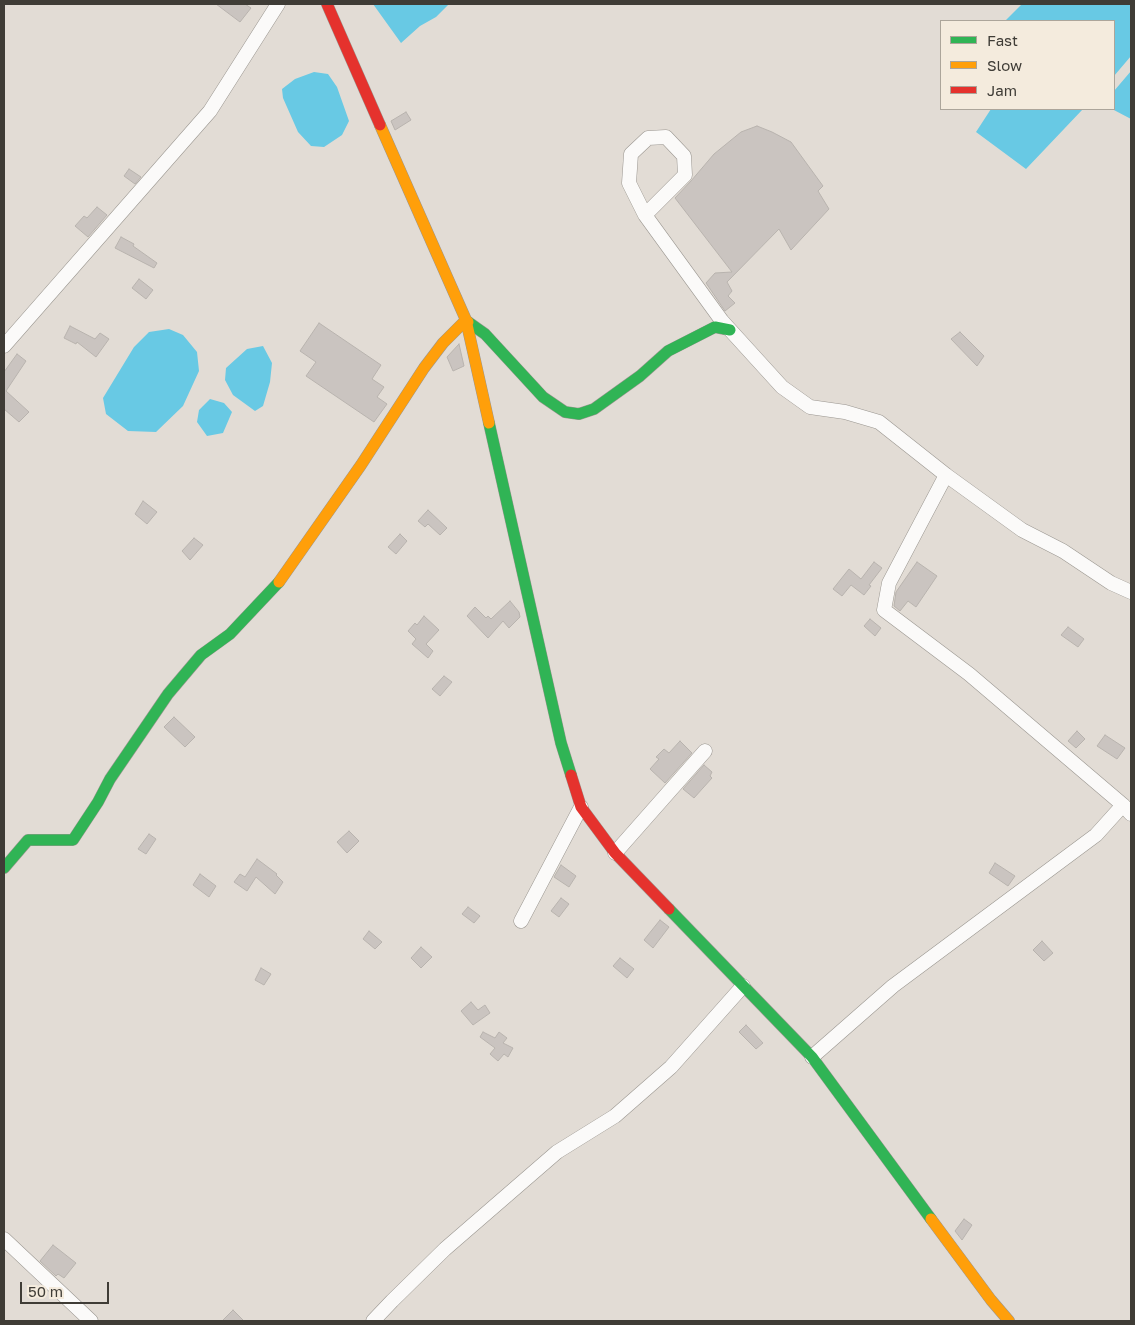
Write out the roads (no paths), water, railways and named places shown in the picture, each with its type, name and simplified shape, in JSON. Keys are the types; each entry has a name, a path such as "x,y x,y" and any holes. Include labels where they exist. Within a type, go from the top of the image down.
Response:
{"main road":[{"path":"327,4 466,320 561,743 581,807 615,853 812,1057 991,1300 1009,1321"},
{"path":"466,320 485,334 543,397 565,412 579,414 594,409 640,376 668,352 715,327 730,330"},
{"path":"4,868 28,840 73,840 98,802 128,750 168,694 201,655 230,634 277,585 361,465 424,368 443,343 466,320"}],"street":[{"path":"4,346 210,111 278,4"},
{"path":"645,215 685,176 684,156 666,137 648,138 631,154 629,183 645,215 730,330 782,387 810,407 845,412 880,422 946,476 1022,530 1063,551 1111,583 1131,592"},
{"path":"812,1057 893,986 1127,810 969,674 884,610 889,583 946,476"},
{"path":"615,853 705,752"},
{"path":"521,921 581,807"},
{"path":"373,1321 445,1249 550,1158 615,1116 671,1067 743,986"},
{"path":"4,1239 91,1321"}],"water":[{"path":"373,4 449,4 436,17 420,26 401,43"},
{"path":"1022,4 1131,4 1131,56 1115,75 1115,20 1006,20"},
{"path":"1131,71 1131,119 1114,110 1115,90"},
{"path":"314,72 328,74 337,87 349,121 342,135 324,147 311,146 298,132 283,98 282,89 295,79"},
{"path":"990,110 1082,110 1026,169 976,132"},
{"path":"169,329 183,335 197,352 199,371 183,406 156,432 128,431 106,414 103,398 134,347 149,332"},
{"path":"263,346 272,363 270,382 263,406 255,411 233,395 225,380 226,368 247,349"},
{"path":"210,399 224,403 232,412 223,433 207,436 197,422 199,410"}]}
